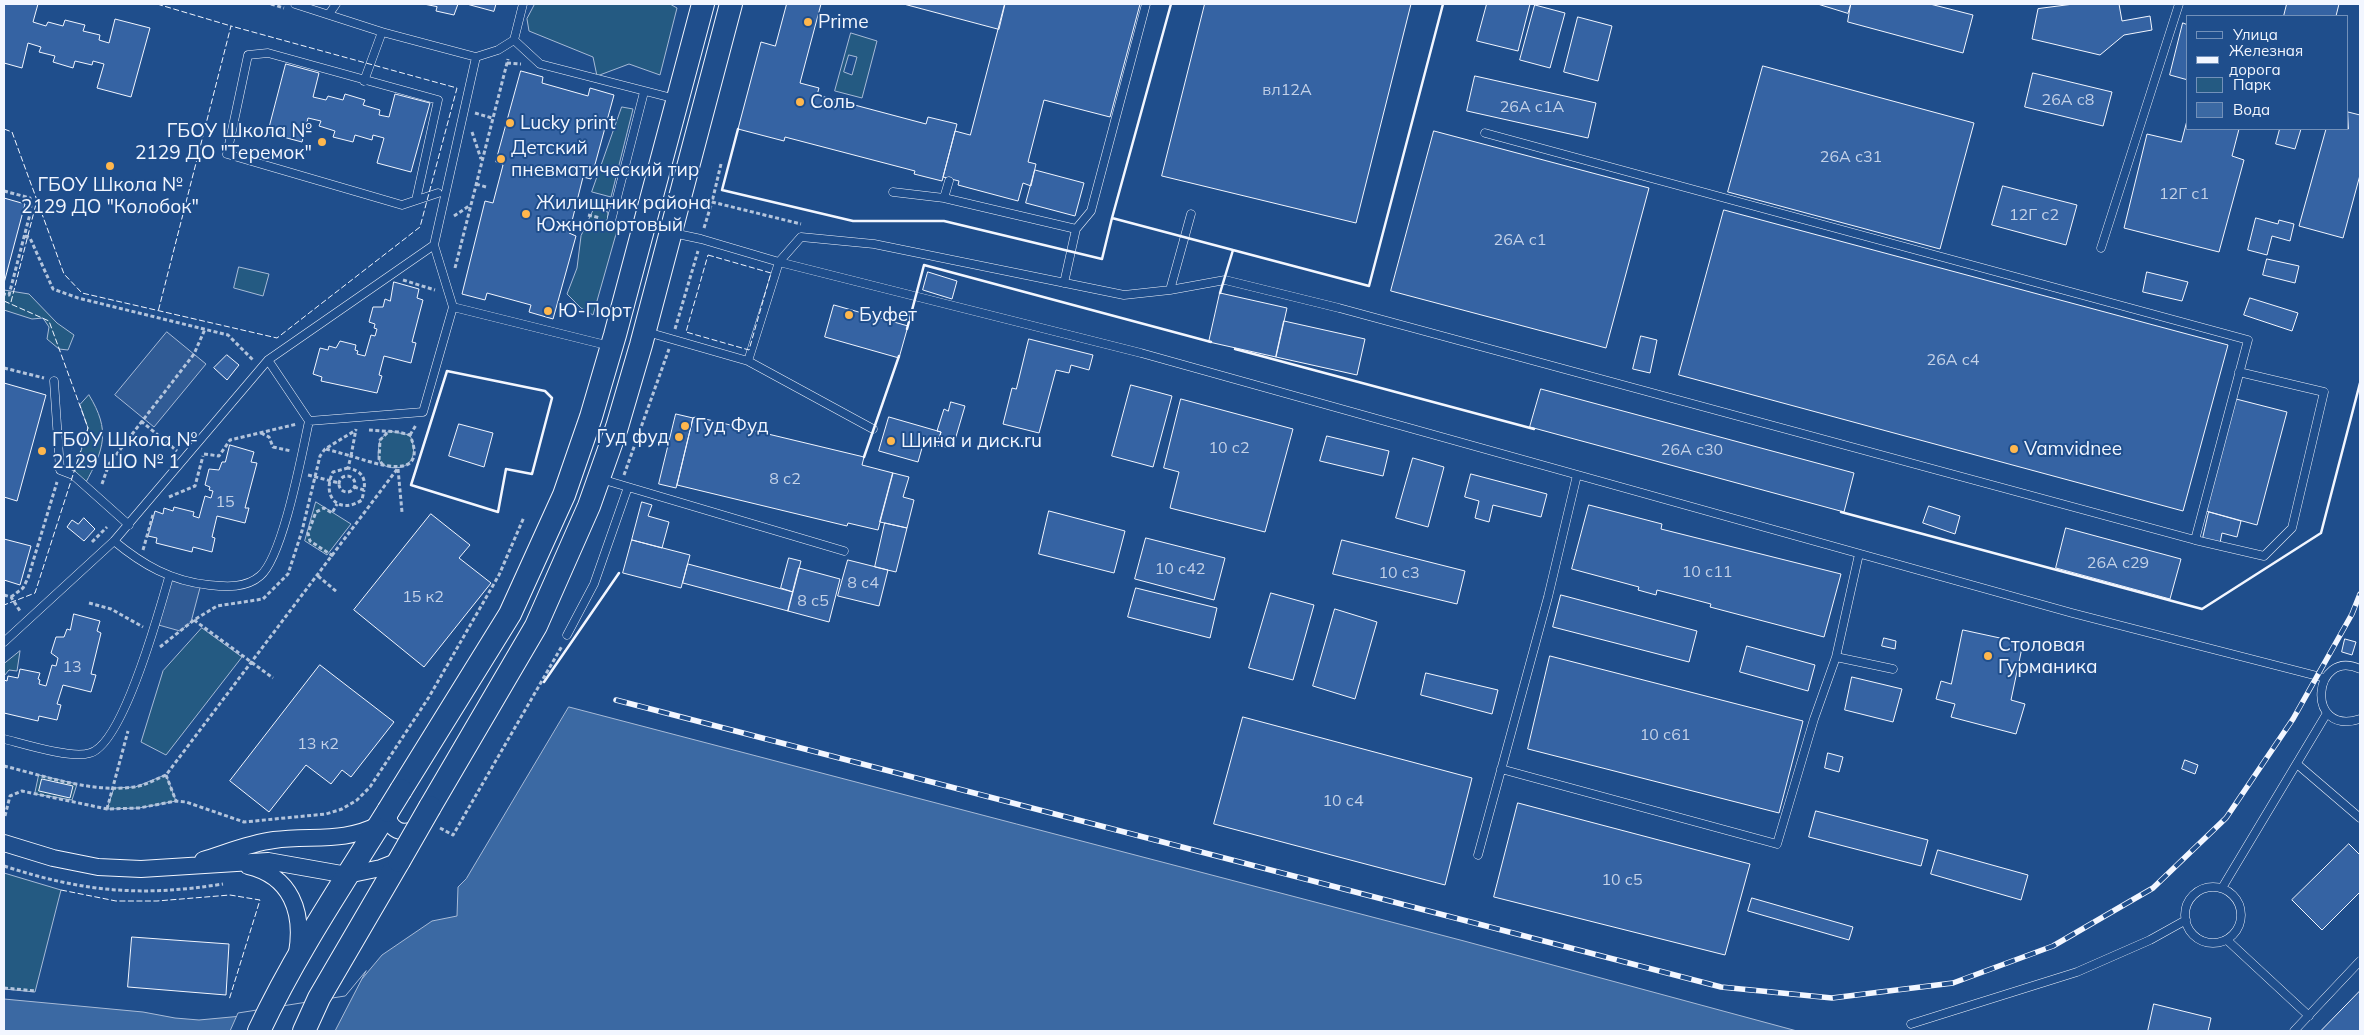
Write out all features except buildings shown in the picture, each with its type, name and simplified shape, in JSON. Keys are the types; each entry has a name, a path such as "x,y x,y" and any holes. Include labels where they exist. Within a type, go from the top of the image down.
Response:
{"main road":[{"path":"259,1031 280,986 510,614 548,535 567,488 612,346 703,4"},
{"path":"304,1031 319,998 536,626 573,547 599,479 644,332 731,4"}],"street":[{"path":"4,843 53,858 98,867 141,869 182,867 221,860 272,840 308,837 341,838 357,835 384,817 388,819 391,826 397,831 405,833 413,831 424,816"},
{"path":"221,860 260,869 283,884 298,919 299,938 296,960"},
{"path":"238,864 268,861 347,875 381,868 399,861"}],"lane":[{"path":"295,4 382,32 476,57 498,50 514,40 523,4"},
{"path":"329,14 336,4"},
{"path":"1064,283 1076,229 1091,211 1146,4"},
{"path":"2101,248 2180,4"},
{"path":"364,81 382,32"},
{"path":"514,40 540,64 677,100"},
{"path":"416,200 438,100 268,53 248,55 228,154 402,205 438,193"},
{"path":"309,421 423,412 453,307 434,245 476,57"},
{"path":"611,221 644,92"},
{"path":"1485,133 2248,340 2194,540"},
{"path":"944,198 949,181"},
{"path":"893,192 944,198 1076,229"},
{"path":"1170,290 1191,214"},
{"path":"671,233 701,239 779,262 1141,352 2072,613 2325,678"},
{"path":"748,361 779,262 801,237 874,244 1124,295 1170,290 1225,280 1339,308 2194,540 2264,556 2292,528 2324,392 2239,372"},
{"path":"4,642 129,525 268,360 434,245"},
{"path":"453,307 612,346"},
{"path":"644,332 748,361 873,429"},
{"path":"114,541 137,560 169,577 201,584 226,586 249,584 261,576 268,568 288,514 309,421 268,360"},
{"path":"54,381 60,470 73,475 129,525"},
{"path":"1478,855 1548,597 1577,475"},
{"path":"599,479 844,550"},
{"path":"567,635 594,584 628,487"},
{"path":"1501,768 1777,844 1814,719 1836,657 1859,554"},
{"path":"4,739 71,754 88,754 99,750 116,728 152,632 169,577"},
{"path":"1836,657 1894,669"},
{"path":"2360,669 2348,666 2339,667 2325,678 2320,696 2327,713 2344,722 2360,719"},
{"path":"2222,888 2327,713"},
{"path":"2297,764 2360,818"},
{"path":"2213,886 2222,888 2231,892 2241,908 2239,926 2227,940 2208,942 2200,940 2192,934 2186,920 2186,907 2196,892 2213,886"},
{"path":"1911,1024 2078,972 2150,940 2186,920"},
{"path":"2227,940 2308,1016"},
{"path":"2294,1031 2360,961"}],"path":[{"path":"448,295 509,56"},
{"path":"465,110 492,118"},
{"path":"708,214 721,164"},
{"path":"476,184 486,187"},
{"path":"4,190 30,198 32,210 9,295 4,294"},
{"path":"712,202 803,225 801,237"},
{"path":"25,236 30,238 53,289 78,298 228,335 256,363"},
{"path":"679,315 695,262"},
{"path":"98,496 109,464 194,354 205,329"},
{"path":"627,467 666,358"},
{"path":"4,368 54,381"},
{"path":"141,421 185,458"},
{"path":"163,499 195,486 204,454 219,456 230,440 309,421"},
{"path":"348,468 356,429"},
{"path":"156,650 194,620 217,606 263,599 288,574 302,531 320,456 326,448 356,429 389,431 410,435 414,445 414,456 409,464 398,468 384,466 326,448"},
{"path":"384,466 379,460 380,440 389,431"},
{"path":"260,433 269,436 274,447 302,453"},
{"path":"348,468 357,470 363,475 364,490 362,500 356,504 346,506 337,504 331,498 328,490 329,480 333,472 338,469 348,468"},
{"path":"398,468 402,512"},
{"path":"4,766 77,784 114,788 135,787 166,775 398,468"},
{"path":"11,597 23,588 28,578 60,470"},
{"path":"315,477 339,483"},
{"path":"350,477 353,480 354,487 348,492 343,492 339,483 342,478 350,477"},
{"path":"354,487 364,490"},
{"path":"333,556 310,541 308,533 316,512 324,508 332,513 337,504"},
{"path":"137,560 143,548 155,507"},
{"path":"5,816 10,796 22,792 107,809 139,808 176,801 186,802 244,822 326,814 342,809 357,800 370,787 427,696 499,575 524,517"},
{"path":"302,531 308,533"},
{"path":"318,576 336,592"},
{"path":"4,595 11,597 20,612"},
{"path":"89,603 112,609 152,632"},
{"path":"194,620 273,678"},
{"path":"453,835 567,635"},
{"path":"107,809 130,725"},
{"path":"166,775 176,801"},
{"path":"4,866 76,886 118,892 180,891 223,884"},
{"path":"4,988 36,991"}],"green space":[{"path":"535,4 670,4 677,8 660,75 629,64 597,76 593,57 529,31 527,19"},
{"path":"851,33 877,41 862,98 835,91","holes":["849,55 857,57 852,75 844,72"]},
{"path":"622,107 633,109 611,197 592,192"},
{"path":"594,209 608,212 607,224 618,227 593,315 581,308 567,294 577,268 581,236"},
{"path":"239,267 269,274 263,296 234,288"},
{"path":"4,290 29,294 57,323 74,335 68,350 59,349 47,339 49,327 43,318 32,319 4,310"},
{"path":"89,395 100,419 102,440 97,460 85,484 74,474 88,428 80,405"},
{"path":"389,431 410,435 413,457 409,463 402,467 388,467 379,460 380,440"},
{"path":"316,502 351,524 327,555 305,541"},
{"path":"202,628 242,657 166,755 141,742 163,671"},
{"path":"20,651 17,671 9,670 4,676 4,664"},
{"path":"39,775 77,784 72,800 35,794"},
{"path":"166,775 176,801 139,808 107,809 114,788 135,787"},
{"path":"4,873 61,890 35,992 4,989"}],"shaded area":[{"path":"167,332 206,364 154,427 115,395"},
{"path":"169,577 201,584 191,622 180,631 155,624"}],"water":[{"path":"569,707 1464,941 1797,1031 4,1031 4,999 143,1012 199,1020 242,1016 346,998 382,955 432,921 457,916 458,887 466,879"}],"pier":[{"path":"366,971 335,1031 230,1031 238,1013 345,996"}],"railway":[{"path":"616,700 1721,987 1832,998 1953,983 2053,946 2153,888 2226,818 2293,719 2352,614 2360,594"}],"fence":[{"path":"157,4 231,26"},
{"path":"4,129 12,132 64,274 82,293 277,338 420,227 457,88 231,26 158,312"},
{"path":"11,302 37,200"},
{"path":"708,255 771,273 749,350 686,332 708,255"},
{"path":"4,301 49,321 88,428 35,593 4,605"},
{"path":"61,890 116,901 157,901 230,895 260,900 229,1000"}],"wall":[{"path":"1171,4 1112,218 1369,286 1443,4"},
{"path":"738,129 722,190 853,221 944,221 1102,259 1112,218"},
{"path":"1220,293 1233,250"},
{"path":"907,329 924,265 1211,342"},
{"path":"1235,349 1534,429"},
{"path":"864,457 899,356"},
{"path":"447,371 545,391 552,398 532,474 506,469 498,512 411,485 447,371"},
{"path":"1841,512 2202,609 2321,533 2360,383"},
{"path":"544,682 619,573"}],"place":[{"name":"Prime","path":"808,22"},
{"name":"Соль","path":"800,102"},
{"name":"Lucky print","path":"510,123"},
{"name":"ГБОУ Школа № 2129 ДО \"Теремок\"","path":"322,142"},
{"name":"Детский пневматический тир","path":"501,159"},
{"name":"ГБОУ Школа № 2129 ДО \"Колобок\"","path":"110,166"},
{"name":"Жилищник района Южнопортовый","path":"526,214"},
{"name":"Ю-Порт","path":"548,311"},
{"name":"Буфет","path":"849,315"},
{"name":"Гуд Фуд","path":"685,426"},
{"name":"Гуд фуд","path":"679,437"},
{"name":"Шина и диск.ru","path":"891,441"},
{"name":"Vamvidnee","path":"2014,449"},
{"name":"ГБОУ Школа № 2129 ШО № 1","path":"42,451"},
{"name":"Столовая Гурманика","path":"1988,656"}]}
